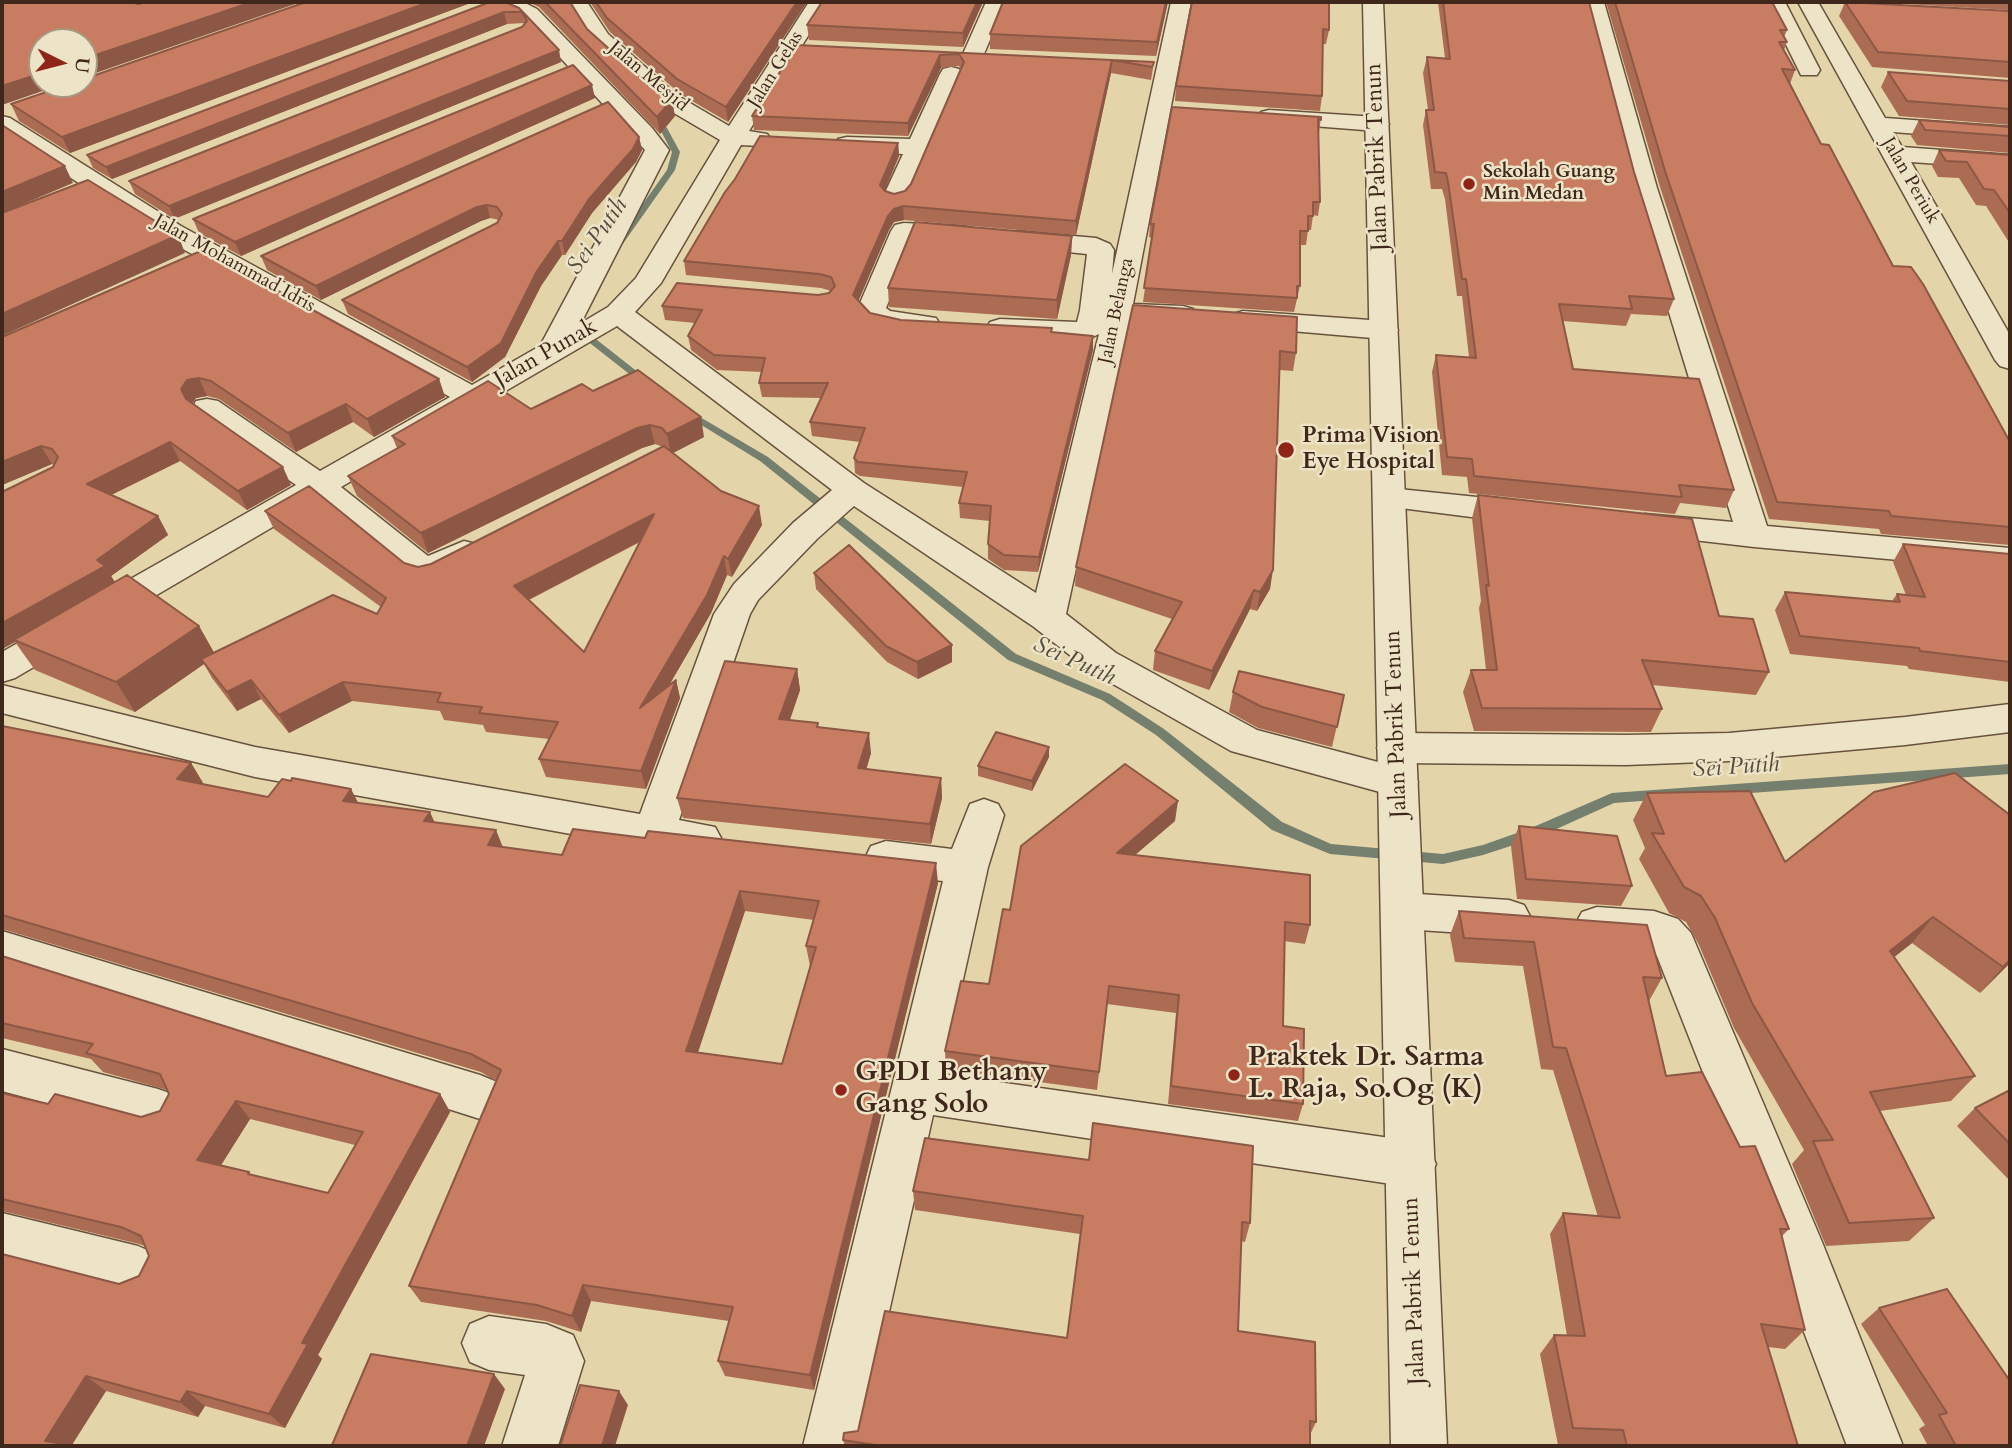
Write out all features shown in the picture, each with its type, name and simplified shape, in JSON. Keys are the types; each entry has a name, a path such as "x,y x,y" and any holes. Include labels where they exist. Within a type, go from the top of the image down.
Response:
{"street":[{"name":"Jalan Mesjid","path":"577,2 600,38 642,77 670,101 733,138"},
{"name":"Jalan Gelas","path":"733,138 819,2"},
{"path":"973,56 996,2"},
{"name":"Jalan Belanga","path":"1047,618 1063,558 1106,311 1173,110 1168,66 1181,2"},
{"name":"Jalan Pabrik Tenun","path":"1373,2 1419,1446"},
{"path":"1594,2 1644,188 1754,536"},
{"path":"1775,2 1808,69"},
{"path":"497,3 530,13 657,150 585,331 845,495 1047,618 1102,662 1245,741 1398,778 1626,750 1729,747 1905,731 2010,718"},
{"path":"1809,4 1837,7"},
{"name":"Jalan Periuk","path":"1809,4 1863,76 1876,124 1895,153 2010,360"},
{"path":"790,48 816,49"},
{"path":"896,197 949,65 973,56 1001,57"},
{"path":"1140,65 1168,66"},
{"path":"554,76 579,66"},
{"path":"589,113 613,102"},
{"path":"1241,114 1377,124"},
{"name":"Jalan Mohammad Idris","path":"6,117 66,166 185,227 213,253 253,264 335,307 471,397"},
{"path":"1876,124 2010,134"},
{"path":"733,138 785,141"},
{"name":"Jalan Punak","path":"2,669 585,331 660,284 733,138"},
{"path":"824,143 916,147"},
{"path":"1895,153 2010,162"},
{"path":"66,166 91,156"},
{"path":"1106,311 1103,253 1096,247 905,232 871,310 882,319 963,326 1086,331 1106,311 1384,330"},
{"path":"175,270 213,253"},
{"path":"207,408 318,485 425,572 498,536"},
{"path":"654,834 732,614 746,592 805,531 845,495"},
{"path":"1389,498 1551,515"},
{"path":"1619,522 2010,559"},
{"path":"2,699 255,762 654,834 736,842"},
{"path":"831,1446 967,866 984,815"},
{"path":"845,854 967,866"},
{"path":"1403,892 1549,921 1654,929 1663,932 1675,946 1875,1446"},
{"path":"2,949 480,1097"},
{"path":"2,1070 158,1111"},
{"path":"914,1091 1411,1164"},
{"path":"2,1238 138,1272"},
{"path":"489,1343 546,1351 554,1354 557,1361 530,1446"}],"building":[{"path":"2,2 252,2 98,54 98,28 28,28 28,78 2,86"},
{"path":"306,2 429,2 62,137 11,104 29,98 98,98 98,74"},
{"path":"490,2 505,2 519,8 559,50 169,206 129,181 522,27 527,21 522,12 504,12 106,167 87,155"},
{"path":"545,2 570,2 587,29 657,92 672,100 657,117"},
{"path":"596,2 797,2 726,107 677,79 607,18"},
{"path":"822,2 977,2 963,33 807,25"},
{"path":"1003,2 1166,2 1157,42 990,34"},
{"path":"1192,2 1329,2 1329,30 1323,29 1322,96 1176,86"},
{"path":"1443,2 1589,2 1634,172 1674,299 1629,296 1632,309 1559,304 1573,369 1699,379 1734,490 1679,485 1682,497 1474,476 1472,459 1447,457 1436,355 1476,358 1466,279 1462,279 1448,182 1446,173 1435,172 1426,110 1434,110 1427,57 1450,59"},
{"path":"1615,2 1772,2 1787,30 1780,30 1787,42 1779,42 1795,70 1782,69 1821,144 1829,145 1893,266 1911,267 1923,284 2010,442 2010,527 1891,516 1889,511 1777,502 1665,171"},
{"path":"1845,2 2010,11 2010,62 1878,52"},
{"path":"797,45 1112,60 1076,221 903,206 894,209 888,216 853,295 870,313 901,320 1052,328 1051,332 1093,336 1039,557 1004,555 988,544 991,506 959,503 967,472 858,462 854,458 865,428 810,422 828,383 759,383 765,358 714,355 688,336 702,310 662,306 677,283 818,295 829,293 835,286 831,277 819,274 684,261 760,136 898,143 880,185 885,191 894,194 905,191 911,184 964,62 959,54 940,55 908,123 752,116"},
{"path":"1112,60 1154,62 1152,67"},
{"path":"573,65 592,85 235,242 193,219"},
{"path":"1888,72 2010,81 2010,109 1907,101"},
{"path":"608,102 639,137 633,149 589,199 562,241 558,241 537,271 501,343 467,367 342,300 497,223 502,214 497,207 477,207 316,286 261,256"},
{"path":"1172,107 1321,117 1321,120 1318,119 1320,202 1313,202 1313,216 1308,216 1308,231 1300,231 1300,286 1297,286 1297,298 1144,288 1154,224 1150,224"},
{"path":"1919,120 2010,127 2010,136 1925,130"},
{"path":"2,125 65,166 2,192"},
{"path":"1939,150 2010,155 2010,213 1994,190 1984,189 1967,162 1946,161"},
{"path":"88,180 178,235 2,314 2,213"},
{"path":"915,222 1072,236 1057,300 888,288"},
{"path":"203,250 439,379 367,419 346,404 288,433 211,381 199,378 187,380 181,389 186,399 283,467 238,491 170,442 87,484 158,516 97,560 105,566 2,623 2,492 53,467 58,457 52,449 41,446 2,462 2,337"},
{"path":"1133,305 1297,317 1296,353 1280,351 1273,570 1260,592 1254,590 1212,671 1155,651 1182,602 1076,567"},
{"path":"638,370 701,417 667,434 662,428 650,425 637,428 421,533 348,476 405,444 392,436 488,381 531,409 582,384 593,391"},
{"path":"664,446 721,491 759,506 728,559 724,556 707,595 640,708 676,680 641,771 539,759 558,722 479,713 482,707 437,702 441,693 343,682 279,715 251,680 227,692 201,659 333,595 377,614 386,598 265,511 309,486 404,563 418,567 431,564","holes":["654,514 584,652 514,586"]},
{"path":"1478,495 1692,519 1719,616 1753,619 1769,672 1642,660 1662,709 1482,708 1471,670 1497,670"},
{"path":"1903,544 2010,554 2010,662 1920,651 1919,648 1800,636 1785,592 1900,602 1897,594 1925,597"},
{"path":"849,545 952,645 917,662 886,646 814,573"},
{"path":"127,575 199,626 116,682 14,640"},
{"path":"725,661 797,669 779,719 869,733 858,768 941,778 930,824 677,798"},
{"path":"1239,671 1344,695 1337,727 1262,707 1233,692"},
{"path":"2,726 191,763 177,779 268,797 282,779 291,781 292,778 351,789 343,801 430,812 424,821 496,830 488,845 562,855 573,829 645,838 648,831 936,863 810,1375 718,1361 733,1307 583,1285 572,1316 537,1305 409,1286 501,1070 471,1054 2,915","holes":["740,891 819,901 806,946 816,947 782,1064 686,1051"]},
{"path":"996,732 1049,747 1032,781 978,766"},
{"path":"1125,764 1178,801 1117,853 1310,875 1310,925 1285,922 1283,1026 1304,1029 1303,1104 1171,1086 1179,995 1109,986 1099,1072 945,1051 961,981 989,984 1003,909 1010,910 1021,846"},
{"path":"1955,773 2010,815 2010,960 2003,967 1933,917 1890,951 1975,1076 1870,1092 1934,1218 1849,1223 1813,1141 1833,1140 1752,1003 1715,918 1701,896 1684,887 1652,833 1664,834 1647,793 1750,791 1785,862 1874,792"},
{"path":"1519,826 1617,836 1632,886 1526,879"},
{"path":"1459,911 1647,925 1662,978 1643,977 1666,1076 1702,1072 1740,1147 1755,1146 1789,1229 1780,1229 1805,1330 1761,1324 1798,1446 1627,1446 1623,1430 1573,1428 1554,1335 1585,1336 1563,1213 1620,1218 1566,1048 1553,1047 1534,942 1464,938"},
{"path":"2,956 440,1094 302,1343 308,1344 269,1414 187,1391 180,1402 86,1376 45,1441 77,1446 2,1446 2,1254 119,1284 139,1276 149,1256 141,1236 121,1227 2,1199 2,1093 48,1104 55,1094 141,1117 160,1111 169,1094 160,1074 86,1053 93,1044 2,1023","holes":["236,1101 363,1132 328,1193 197,1160"]},
{"path":"2010,1090 2010,1144 1975,1108"},
{"path":"1093,1123 1253,1146 1250,1223 1242,1222 1238,1331 1315,1342 1316,1422 1310,1421 1310,1446 881,1446 843,1440 844,1433 858,1431 885,1311 1067,1338 1083,1216 913,1191 925,1138 1089,1160"},
{"path":"1947,1289 2010,1381 2010,1446 1956,1446 1939,1415 1947,1413 1879,1308"},
{"path":"371,1354 494,1374 467,1446 332,1445"},
{"path":"580,1385 619,1391 602,1446 560,1446"}],"waterway":[{"name":"Sei Putih","path":"619,243 671,170 676,152 664,130 651,118"},
{"name":"Sei Putih","path":"582,328 589,338 645,382"},
{"name":"Sei Putih","path":"688,413 764,459 1012,657 1106,697 1160,732 1277,826 1330,849 1443,859 1483,850 1536,832 1612,798 2010,769"}],"place":[{"name":"Sekolah Guang Min Medan","path":"1469,184"},
{"name":"Prima Vision Eye Hospital","path":"1286,450"},
{"name":"Praktek Dr. Sarma L. Raja, So.Og (K)","path":"1234,1075"},
{"name":"GPDI Bethany Gang Solo","path":"841,1090"}]}
